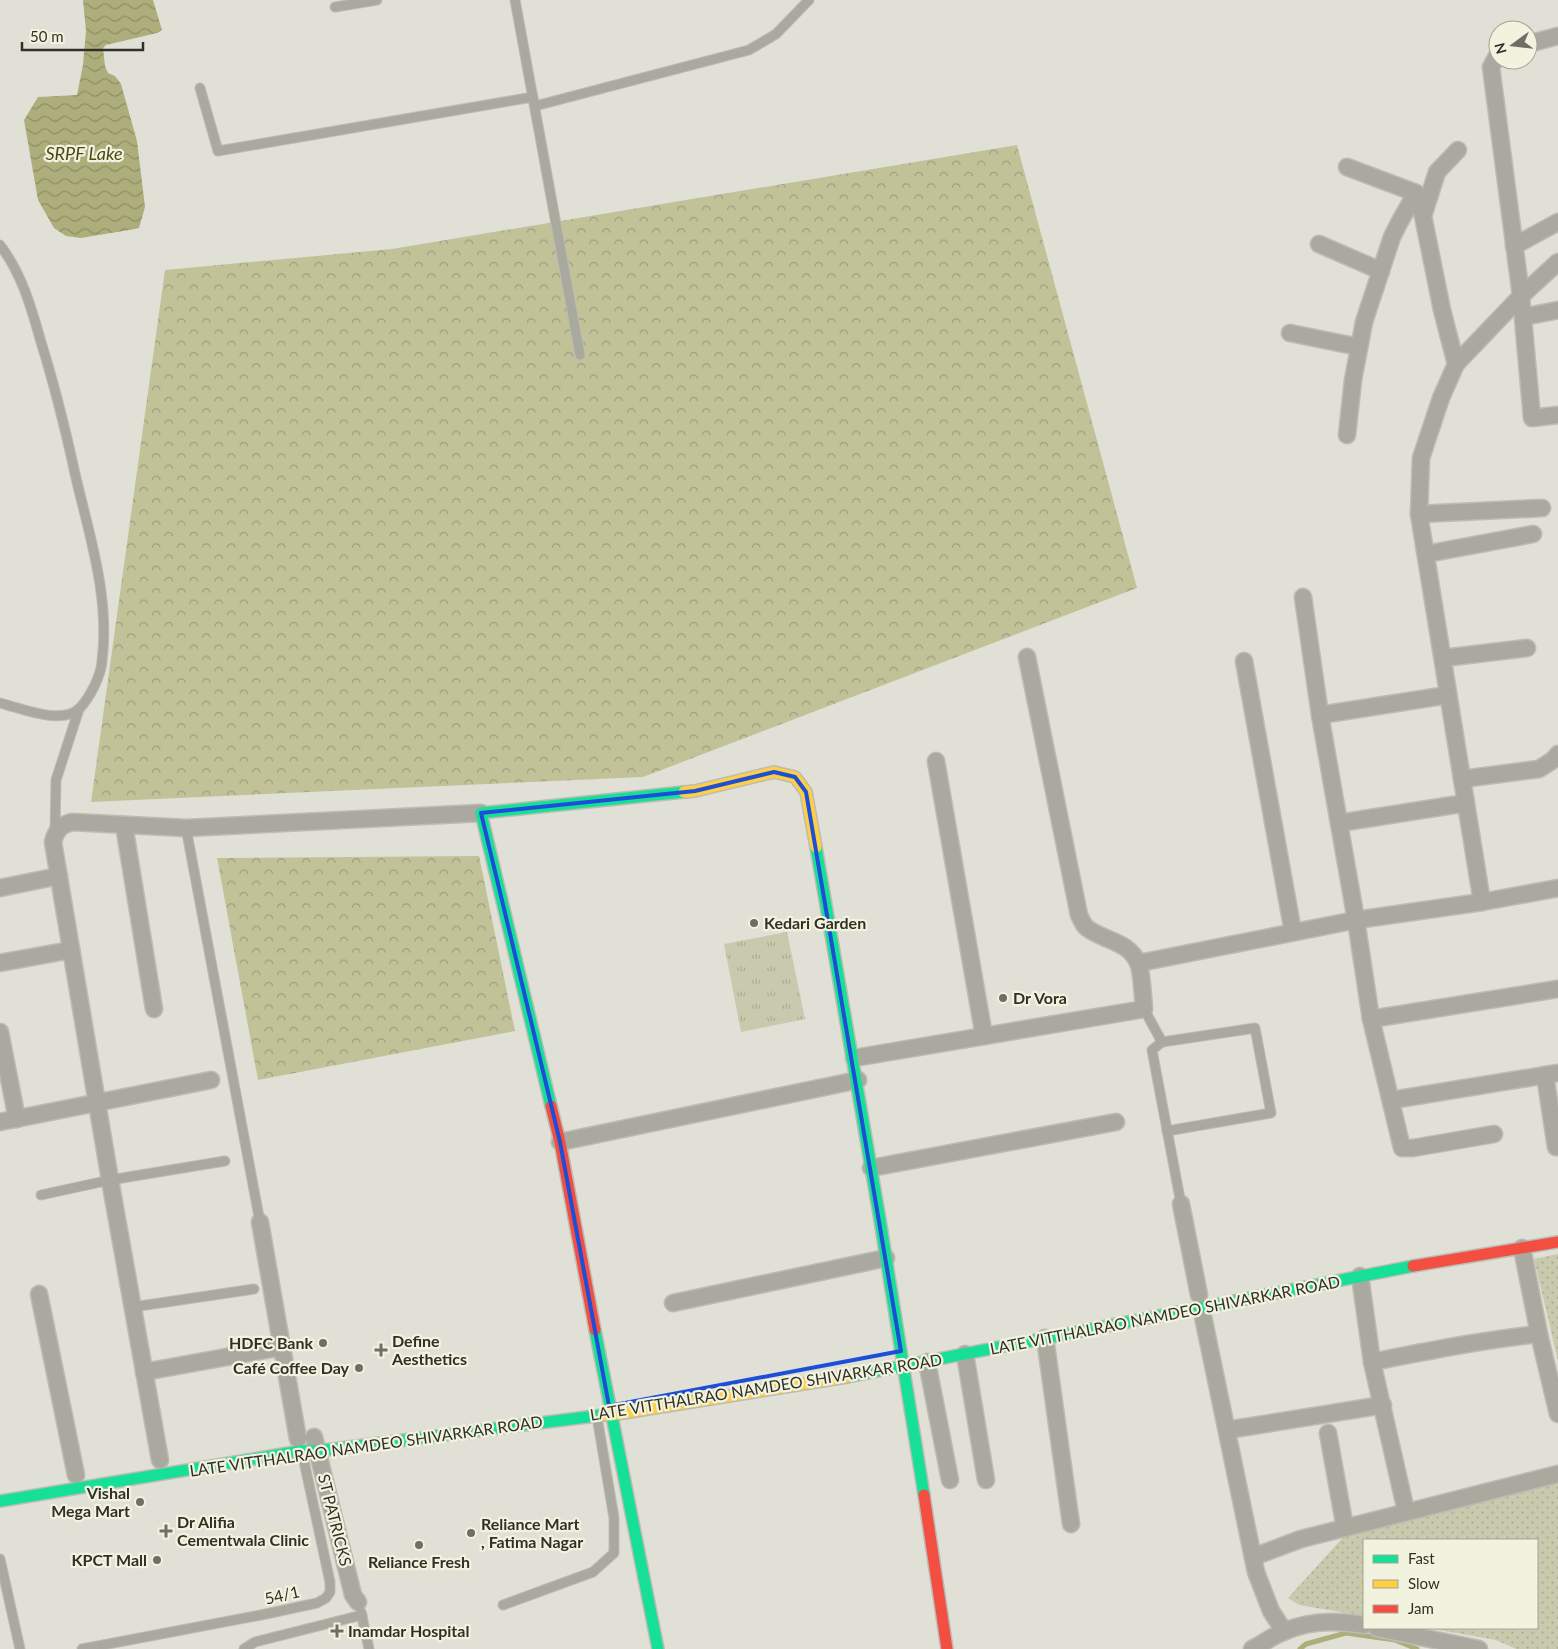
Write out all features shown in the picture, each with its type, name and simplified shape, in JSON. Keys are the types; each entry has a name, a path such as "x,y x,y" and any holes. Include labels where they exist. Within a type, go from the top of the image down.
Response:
{"street":[{"path":"1538,41 1558,36"},
{"path":"1492,70 1521,296 1532,418 1558,415"},
{"path":"1423,216 1437,172 1458,150"},
{"path":"1347,167 1416,193"},
{"path":"1416,193 1423,216 1442,310 1456,364"},
{"path":"1347,435 1364,322 1399,223 1416,193"},
{"path":"1514,246 1558,222"},
{"path":"1319,244 1381,271"},
{"path":"1482,902 1419,514 1421,458 1441,398 1456,364 1521,296 1558,262"},
{"path":"1523,317 1558,310"},
{"path":"1290,333 1359,348"},
{"path":"1419,514 1542,508"},
{"path":"1426,554 1533,534"},
{"path":"1303,597 1320,714 1356,920 1371,1019 1402,1148 1422,1147 1494,1134"},
{"path":"1443,658 1527,648"},
{"path":"854,1058 1144,1010 1139,963 1129,950 1115,940 1098,935 1085,927 1079,915 1027,657"},
{"path":"1244,661 1293,932"},
{"path":"1320,714 1448,695"},
{"path":"1462,779 1539,769 1553,760 1558,754"},
{"path":"936,761 984,1036"},
{"path":"160,1460 96,1103 53,842 55,833 63,825 72,822 186,828 481,813 695,791 774,772 795,777 806,792 858,1080 947,1649"},
{"path":"1339,823 1466,802"},
{"path":"481,813 560,1142 610,1411 658,1649"},
{"path":"124,824 154,1009"},
{"path":"0,888 59,876"},
{"path":"1139,963 1356,920 1482,902 1558,888"},
{"path":"0,963 71,950"},
{"path":"1371,1019 1558,989"},
{"path":"0,1032 17,1119"},
{"path":"1392,1100 1551,1074 1556,1147"},
{"path":"0,1122 211,1080"},
{"path":"560,1142 858,1080"},
{"path":"871,1168 1116,1122"},
{"path":"1181,1204 1256,1572 1271,1611 1284,1631"},
{"name":"ST PATRICKS","path":"260,1222 282,1346 307,1442 353,1595 360,1608"},
{"name":"LATE VITTHALRAO NAMDEO SHIVARKAR ROAD","path":"460,1422 610,1411 854,1376 1046,1338 1200,1298 1360,1276 1558,1242"},
{"path":"1522,1248 1539,1334 1558,1414"},
{"path":"1396,1258 1415,1254"},
{"path":"673,1303 886,1258"},
{"path":"1360,1276 1372,1362 1406,1511"},
{"path":"39,1294 76,1475"},
{"path":"1372,1362 1475,1342 1539,1334"},
{"path":"1046,1338 1071,1524"},
{"path":"144,1372 282,1346"},
{"path":"965,1354 986,1480"},
{"path":"927,1362 950,1480"},
{"name":"LATE VITTHALRAO NAMDEO SHIVARKAR ROAD","path":"610,1411 697,1390"},
{"path":"1226,1430 1383,1405"},
{"name":"LATE VITTHALRAO NAMDEO SHIVARKAR ROAD","path":"0,1501 307,1442 596,1411"},
{"path":"1328,1433 1345,1528"},
{"path":"1253,1556 1300,1539 1558,1474"},
{"path":"1252,1649 1284,1631 1319,1621 1363,1625"},
{"path":"1382,1629 1479,1649"}],"lane":[{"path":"335,7 377,0"},
{"path":"515,0 580,355"},
{"path":"200,88 218,151 534,102 749,50 776,34 801,4 809,0"},
{"path":"0,244 12,261 27,293 56,391 100,583 104,636 102,662 96,682 79,709 56,780 55,833"},
{"path":"0,703 49,716 66,716 79,709"},
{"path":"186,828 260,1222"},
{"path":"1144,1010 1162,1042"},
{"path":"1167,1131 1271,1113 1255,1028 1162,1042 1152,1050 1167,1131 1181,1204"},
{"path":"41,1195 110,1180 225,1161"},
{"path":"133,1307 254,1289"},
{"path":"503,1605 593,1572 614,1553 614,1518 596,1411"},
{"name":"54/1","path":"82,1649 261,1615 317,1603 326,1598 330,1592 330,1582 307,1442"},
{"path":"0,1560 20,1649"},
{"path":"244,1649 255,1642 360,1608 369,1649"}],"highlighted area":[{"path":"774,772 795,777 806,792 901,1351 609,1406 560,1142 481,813 695,791"}],"green space":[{"path":"1017,145 1137,588 643,777 91,802 165,270 392,249"},
{"path":"479,856 515,1031 258,1080 217,858"},
{"path":"787,932 805,1019 741,1032 724,944"},
{"path":"1558,1254 1558,1361 1534,1259"},
{"path":"1558,1483 1558,1649 1516,1649 1496,1640 1434,1629 1538,1629 1538,1539 1363,1539 1363,1616 1299,1605 1288,1598 1347,1533 1352,1530"}],"water":[{"name":"SRPF Lake","path":"83,0 153,0 162,30 157,33 106,45 103,48 105,66 108,73 115,76 121,84 137,141 145,207 139,228 81,238 66,236 54,228 38,200 24,120 38,97 77,95 83,65 86,31"}],"waterway":[{"path":"1300,1649 1306,1644 1346,1633 1395,1640 1417,1649"}],"traffic: fast":[{"path":"551,1106 481,813 684,792"},
{"path":"816,847 880,1220 924,1495"},
{"path":"847,1377 1413,1266"},
{"path":"595,1330 658,1649"},
{"path":"0,1501 301,1451 317,1451 603,1415"}],"traffic: slow":[{"path":"684,792 774,772 795,777 806,792 816,847"},
{"path":"603,1415 847,1377"}],"traffic: jam":[{"path":"551,1106 560,1142 595,1330"},
{"path":"1413,1266 1558,1242"},
{"path":"924,1495 947,1649"}],"place":[{"name":"Kedari Garden","path":"754,923"},
{"name":"Dr Vora","path":"1003,998"},
{"name":"HDFC Bank","path":"323,1343"},
{"name":"Define Aesthetics","path":"381,1350"},
{"name":"Café Coffee Day","path":"359,1368"},
{"name":"Vishal Mega Mart","path":"140,1502"},
{"name":"Dr Alifia Cementwala Clinic","path":"166,1531"},
{"name":"Reliance Mart , Fatima Nagar","path":"471,1533"},
{"name":"Reliance Fresh","path":"419,1545"},
{"name":"KPCT Mall","path":"157,1560"},
{"name":"Inamdar Hospital","path":"337,1631"}]}
